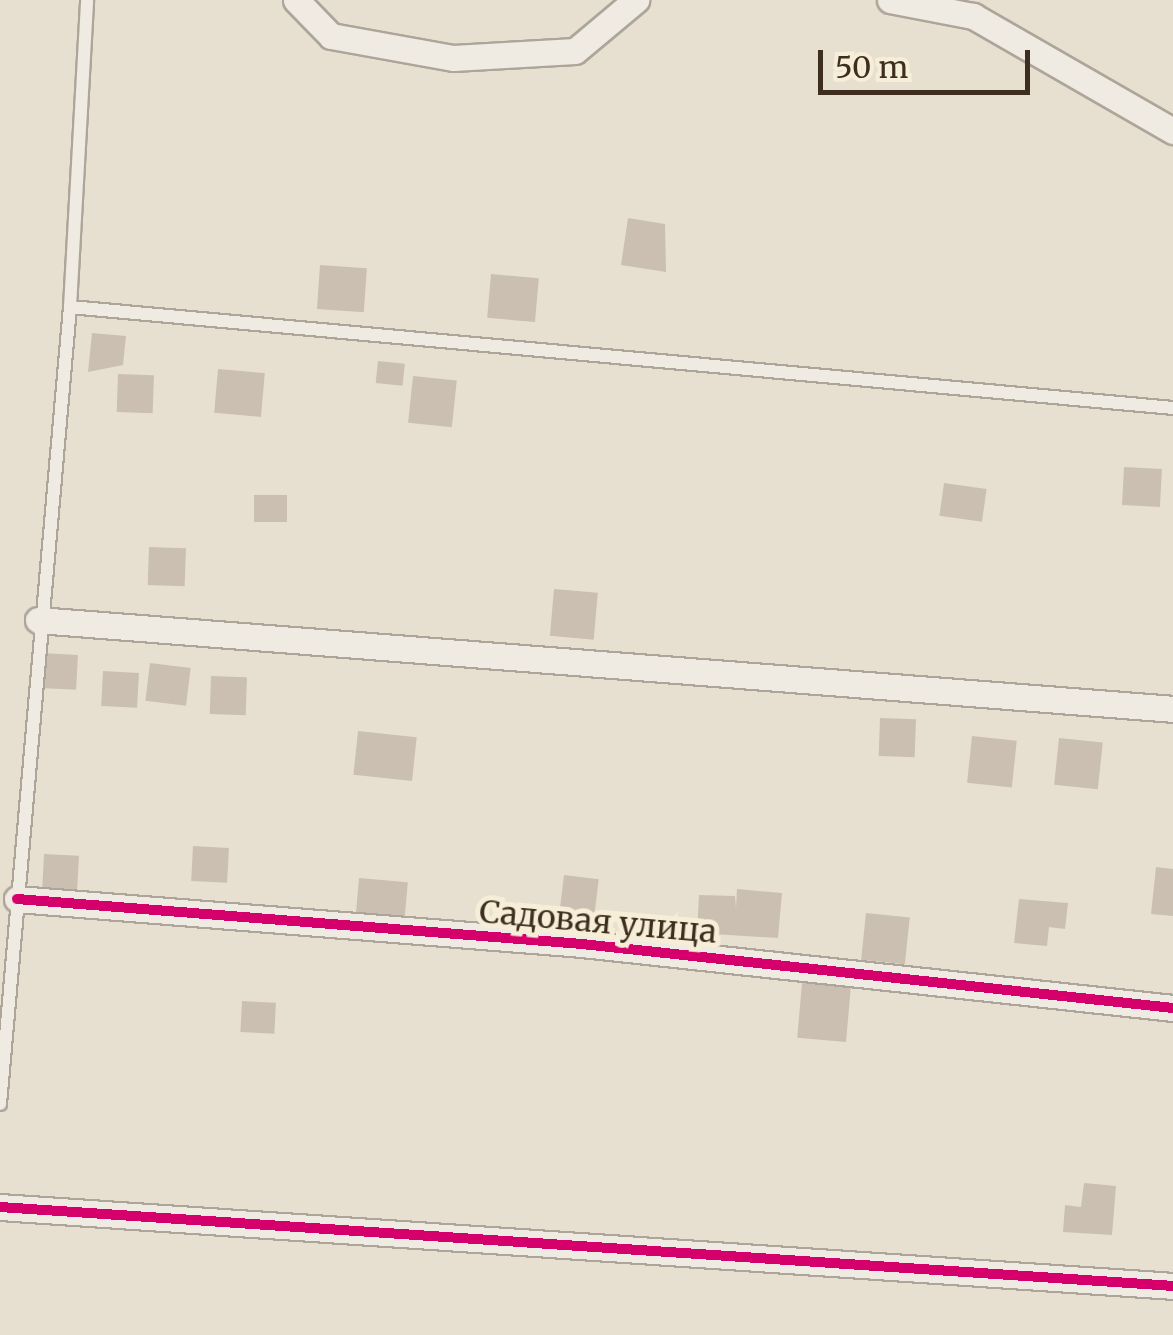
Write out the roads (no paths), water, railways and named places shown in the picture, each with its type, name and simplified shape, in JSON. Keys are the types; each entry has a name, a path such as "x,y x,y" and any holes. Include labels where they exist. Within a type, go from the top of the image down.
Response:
{"street":[{"path":"296,0 331,36 453,58 575,51 636,0"},
{"path":"890,0 973,16 1173,131"},
{"path":"38,620 1173,710"},
{"name":"Садовая улица","path":"17,900 582,944 1173,1008"},
{"path":"0,1207 1173,1286"}],"lane":[{"path":"0,1104 38,620 70,307 87,0"},
{"path":"70,307 1173,408"}]}
